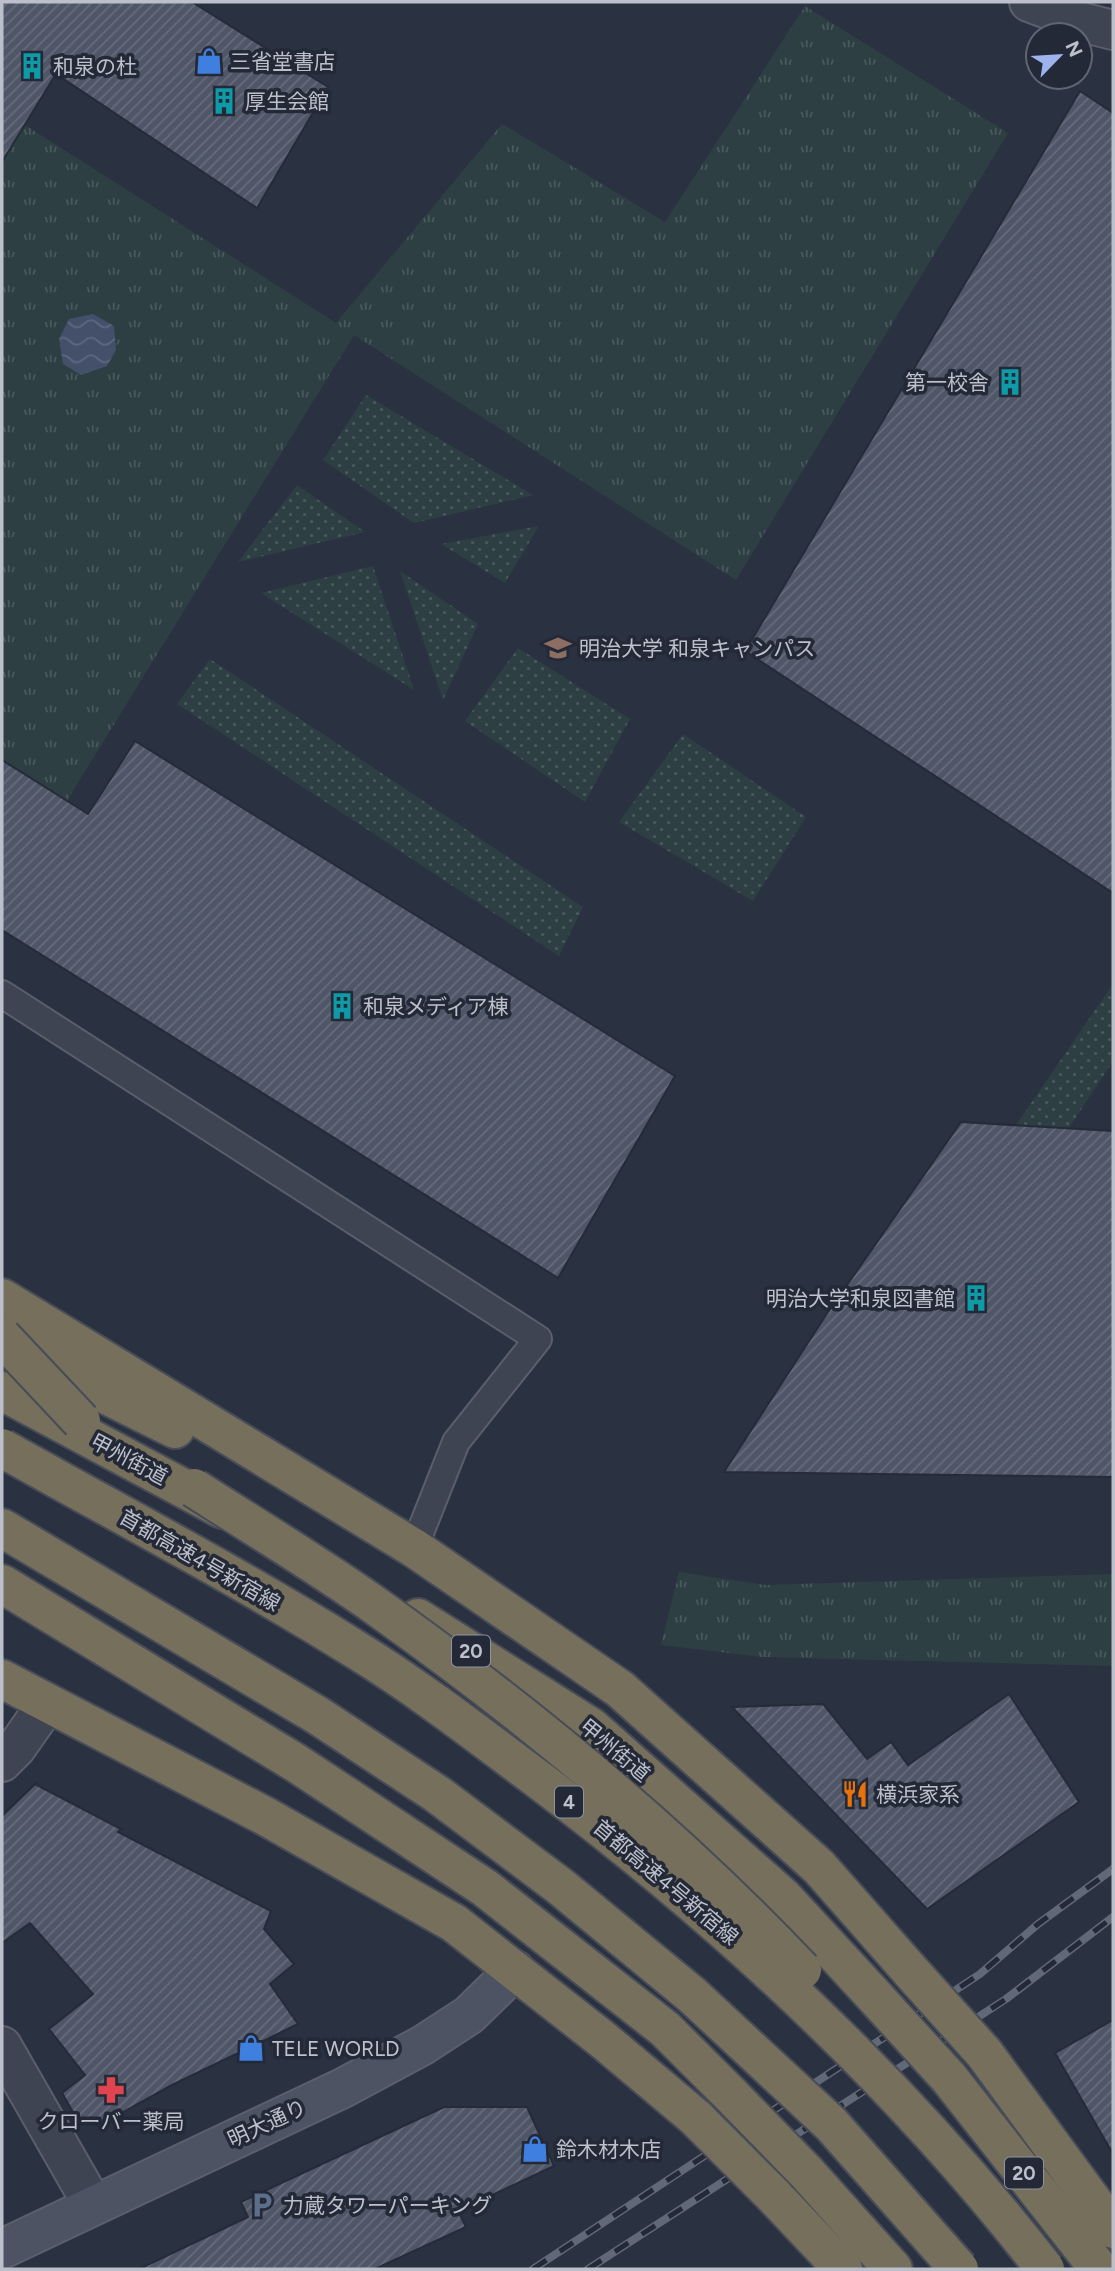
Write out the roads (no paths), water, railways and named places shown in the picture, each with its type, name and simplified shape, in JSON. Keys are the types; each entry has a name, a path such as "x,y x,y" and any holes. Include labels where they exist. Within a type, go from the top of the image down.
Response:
{"highway":[{"path":"2,1298 414,1548 620,1689 819,1867 984,2053 1113,2229"},
{"path":"2,1337 81,1421"},
{"path":"2,1343 414,1548"},
{"path":"2,1375 194,1488 379,1608 524,1717 651,1825 759,1925 860,2031 941,2131 1017,2233"},
{"name":"甲州街道","path":"2,1391 387,1598 591,1727 783,1896 949,2078 1099,2269"},
{"name":"首都高速4号新宿線","path":"2,1448 359,1652 484,1738 605,1830 736,1941 883,2081 1017,2233 1045,2269"},
{"path":"2,1528 317,1715 437,1794 561,1886 692,1995 831,2124 959,2269"},
{"path":"2,1571 308,1736 440,1811 561,1886"},
{"path":"2,1584 296,1763 485,1888 665,2029 807,2173 893,2269"},
{"path":"2,1677 47,1704 265,1816 454,1923 603,2039 696,2118 843,2269"}],"street":[{"path":"1029,2 1085,23 1113,30"},
{"path":"2,1762 16,1748 47,1704"},
{"name":"明大通り","path":"2,2249 343,2088 423,2045 469,2015 514,1970"},
{"path":"2,2046 93,2205"}],"lane":[{"path":"2,994 538,1339 457,1441 414,1548"}],"water":[{"path":"93,314 114,326 116,350 107,366 81,375 63,364 59,339 69,319"}],"railway":[{"path":"533,2269 980,1974 1038,1924 1113,1869"},
{"path":"588,2269 1006,1999 1113,1917"}],"place":[{"name":"三省堂書店","path":"209,61"},
{"name":"和泉の杜","path":"32,66"},
{"name":"厚生会館","path":"224,101"},
{"name":"第一校舎","path":"1010,382"},
{"name":"明治大学 和泉キャンパス","path":"558,648"},
{"name":"和泉メディア棟","path":"342,1006"},
{"name":"明治大学和泉図書館","path":"976,1298"},
{"name":"横浜家系","path":"855,1794"},
{"name":"TELE WORLD","path":"251,2048"},
{"name":"クローバー薬局","path":"111,2090"},
{"name":"鈴木材木店","path":"535,2149"},
{"name":"力蔵タワーパーキング","path":"262,2205"}]}
